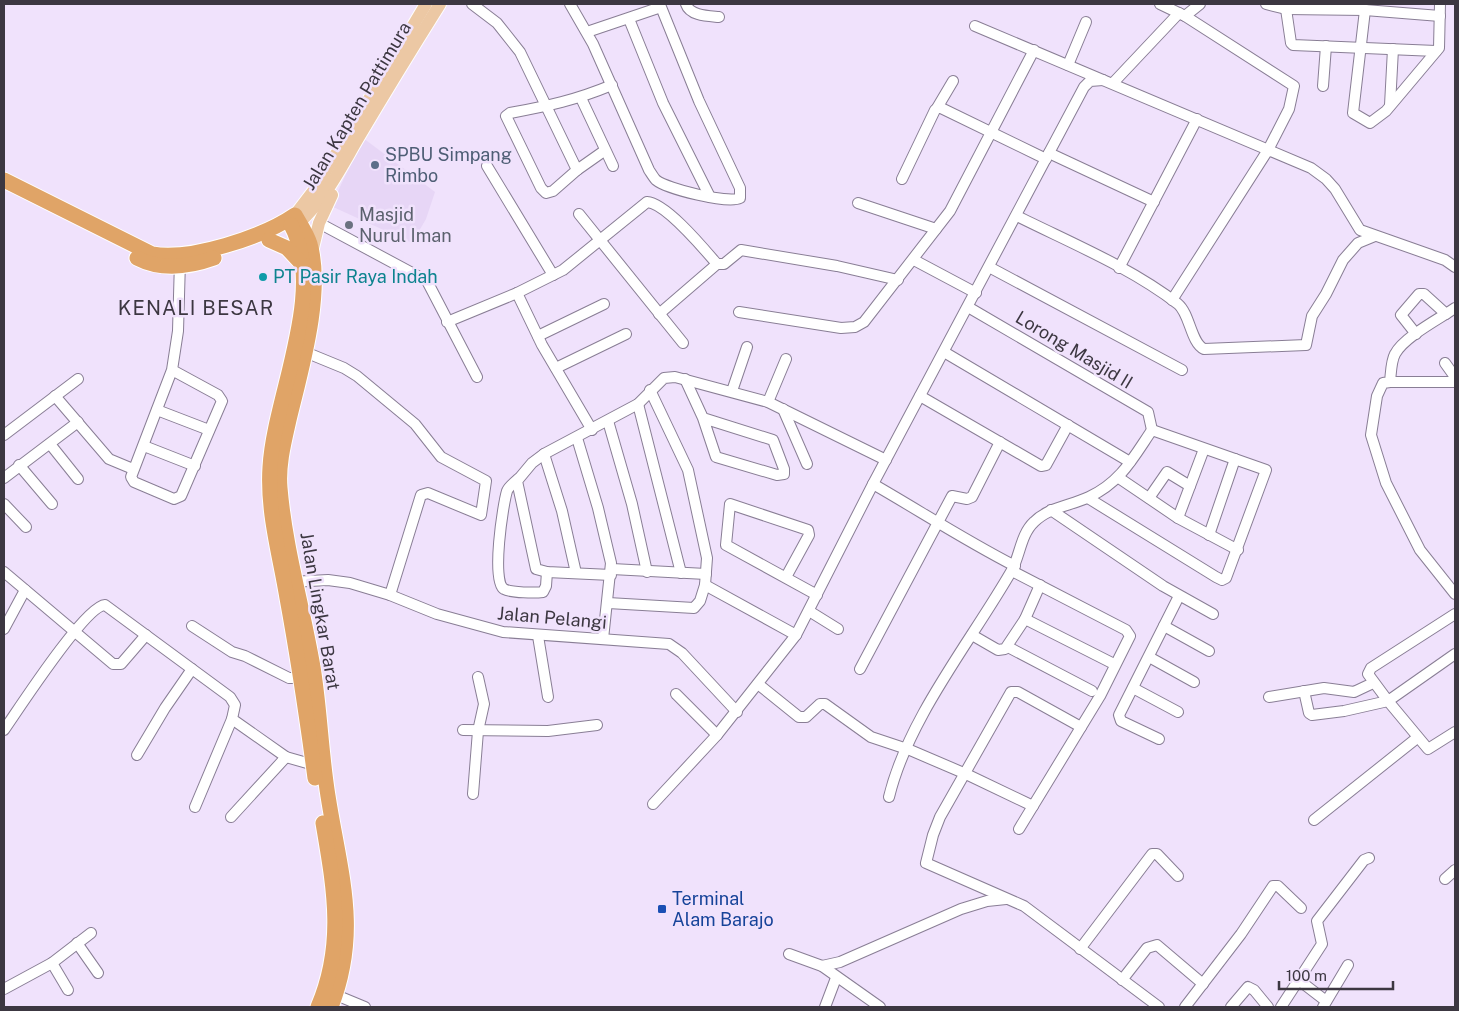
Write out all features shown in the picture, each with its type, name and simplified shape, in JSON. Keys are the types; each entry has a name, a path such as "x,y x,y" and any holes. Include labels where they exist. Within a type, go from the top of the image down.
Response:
{"highway":[{"path":"4,180 39,204 143,261 157,265 180,261 203,262 269,240 294,221"},
{"path":"4,192 39,204"},
{"path":"180,261 209,249 294,221"},
{"name":"Jalan Lingkar Barat","path":"294,221 301,251 307,258 314,289 305,352 280,468 282,507 302,678 333,882 335,952 318,1007"},
{"path":"269,240 307,258"},
{"name":"Jalan Lingkar Barat","path":"307,258 296,340 275,427 270,469 270,501 313,668 328,797 344,880 347,917 346,949 333,1001"}],"main road":[{"name":"Jalan Kapten Pattimura","path":"294,221 314,209 338,176 404,52 426,4"},
{"name":"Jalan Kapten Pattimura","path":"294,221 404,52 440,4"},
{"path":"307,258 319,223 334,192 338,176"}],"street":[{"path":"472,4 511,38 520,52 577,170"},
{"path":"570,4 587,32 649,170 656,180 710,197 735,200 740,198 741,192 699,101 661,7 656,7 629,19 587,32"},
{"path":"686,4 689,9 702,16 719,18"},
{"path":"1160,4 1182,15 1294,86 1289,109 1268,150 1172,300"},
{"path":"1114,83 1182,15 1200,4"},
{"path":"1266,4 1286,9 1364,10 1440,16"},
{"path":"1364,10 1353,113 1368,122 1374,122 1440,45 1440,4"},
{"path":"1286,9 1291,44 1436,51"},
{"path":"629,19 663,104 710,197"},
{"path":"1068,65 1086,22"},
{"path":"975,26 1114,83 1320,173 1335,189 1360,230 1444,260 1455,267"},
{"path":"1323,86 1326,46"},
{"path":"1390,105 1393,49"},
{"path":"739,312 830,327 855,327 870,316 950,210 1034,50"},
{"path":"653,804 737,712 796,635 873,484 990,268 1086,84 1094,80 1103,80"},
{"path":"902,179 936,108 953,81"},
{"path":"604,151 577,170 553,191 544,191 506,118 510,113 546,108 581,98 612,85"},
{"path":"581,98 604,151 613,166"},
{"path":"936,108 941,108 991,133 1154,202"},
{"path":"1119,268 1197,119"},
{"path":"487,166 553,275"},
{"path":"447,322 517,293 553,275 571,264 645,202 651,202 685,228 717,264"},
{"path":"858,203 936,229"},
{"path":"579,214 682,343"},
{"path":"1017,216 1141,279 1172,300 1183,310 1198,344 1204,349 1306,345 1312,316 1326,294 1343,260 1358,243 1375,236"},
{"path":"319,223 426,281 477,377"},
{"path":"658,314 717,264 724,264 738,251 745,250 837,266 898,280"},
{"path":"914,260 976,293"},
{"path":"172,370 220,397 221,404 195,466 180,496 174,499 134,482 131,477 172,370 178,331 180,261"},
{"path":"990,268 1182,370"},
{"path":"517,293 538,336 592,430"},
{"path":"1416,334 1401,315 1419,294 1424,294 1446,314"},
{"path":"538,336 604,304"},
{"name":"Lorong Masjid II","path":"968,307 1148,412 1152,430"},
{"path":"1390,382 1394,354 1416,334 1455,308"},
{"path":"556,368 626,334"},
{"path":"732,391 747,347"},
{"path":"305,352 357,376 415,424 437,454 486,481 481,515 428,493 421,496 390,595"},
{"path":"944,352 1130,462"},
{"path":"768,402 786,359"},
{"path":"1445,362 1455,377"},
{"path":"547,572 546,586 543,592 506,590 502,585 497,556 508,489 532,463 544,454 638,404 664,378 685,379 768,402 886,460"},
{"path":"4,435 78,379"},
{"path":"685,379 703,418 716,457 777,475 784,474 784,469 772,440 703,418"},
{"path":"1455,382 1383,383 1379,390 1371,431 1373,444 1386,483 1408,530 1420,550 1455,594"},
{"path":"608,603 694,608 699,604 705,585 708,558 688,470 650,390"},
{"path":"55,396 109,459 133,469"},
{"path":"920,396 1043,466 1046,464 1068,425"},
{"path":"638,404 681,573"},
{"path":"783,409 807,464"},
{"path":"158,410 209,430"},
{"path":"608,421 632,504 647,572"},
{"path":"4,478 78,422"},
{"path":"889,797 906,748 928,708 1013,568 1030,526 1051,510 1088,498 1119,478 1152,430 1265,469 1266,472 1238,550 1226,578 1221,579 1088,498"},
{"path":"577,438 598,508 611,572 603,639"},
{"path":"860,669 952,496 967,499 972,497 1000,442"},
{"path":"50,444 78,479"},
{"path":"144,446 195,466"},
{"path":"1178,518 1204,449"},
{"path":"544,454 562,511 576,573"},
{"path":"1208,535 1235,459"},
{"path":"19,465 52,504"},
{"path":"1149,498 1167,472 1190,486"},
{"path":"1119,478 1178,518 1238,550"},
{"path":"518,479 517,486 534,567 537,570 576,573 647,572 706,574"},
{"path":"873,484 938,521 974,546 1040,585 1126,630 1130,636 1081,728 1019,829"},
{"path":"4,504 26,527"},
{"path":"786,577 809,535 808,530 730,504 726,545 817,595"},
{"path":"1051,510 1179,596 1213,614"},
{"path":"4,572 113,664 119,666 146,635"},
{"name":"Jalan Pelangi","path":"290,582 340,581 390,595 437,614 488,629 538,636 665,643 682,653 737,712"},
{"path":"705,585 796,635"},
{"path":"972,635 998,650 1008,647 1025,619 1040,585"},
{"path":"4,629 25,590"},
{"path":"1159,739 1120,719 1119,714 1179,596"},
{"path":"4,730 74,631 99,606 109,606 233,700 235,708 232,719 195,807"},
{"path":"809,611 838,629"},
{"path":"1455,614 1369,670 1368,674 1372,683 1417,738 1429,749 1455,732"},
{"path":"1025,619 1112,663"},
{"path":"192,626 232,652 245,656 289,678 302,678"},
{"path":"1164,626 1209,651"},
{"path":"538,636 548,697"},
{"path":"1008,647 1092,690"},
{"path":"1304,691 1309,713 1312,715 1344,711 1388,701 1455,654"},
{"path":"1148,657 1194,682"},
{"path":"137,755 192,669"},
{"path":"473,794 478,731 484,704 478,677"},
{"path":"1269,697 1328,688 1353,692 1372,683"},
{"path":"758,684 799,717 806,717 824,704 872,737 906,748 1033,806"},
{"path":"1133,688 1178,712"},
{"path":"1081,728 1014,690 1009,694 937,823 926,863 989,889 1031,910 1159,1007"},
{"path":"676,694 717,735"},
{"path":"232,719 286,757 314,765"},
{"path":"463,730 555,731 597,725"},
{"path":"1314,820 1417,738"},
{"path":"231,817 286,757"},
{"path":"1080,948 1152,854 1157,854 1178,876"},
{"path":"1281,1007 1300,981 1322,944 1317,921 1364,860 1369,858"},
{"path":"1445,878 1455,870"},
{"path":"1185,1007 1241,934 1273,886 1278,886 1300,908"},
{"path":"822,966 840,962 961,909 987,901 1006,899"},
{"path":"4,989 52,963 91,933"},
{"path":"77,943 98,973"},
{"path":"1122,980 1147,948 1157,945 1203,984"},
{"path":"789,954 822,966 836,978 880,1007"},
{"path":"52,963 68,990"},
{"path":"1300,981 1324,1004 1348,964"},
{"path":"825,1007 836,978"},
{"path":"1231,1007 1248,987 1254,990 1268,1007"},
{"path":"333,1001 365,1007"}],"shaded area":[{"name":"SPBU Simpang Rimbo","path":"363,138 435,192 426,219 412,243 331,206"}],"place":[{"name":"SPBU Simpang Rimbo","path":"375,165"},
{"name":"Masjid Nurul Iman","path":"349,225"},
{"name":"PT Pasir Raya Indah","path":"263,277"},
{"name":"Terminal Alam Barajo","path":"662,909"}],"district":[{"name":"KENALI BESAR","path":"196,308"}]}
